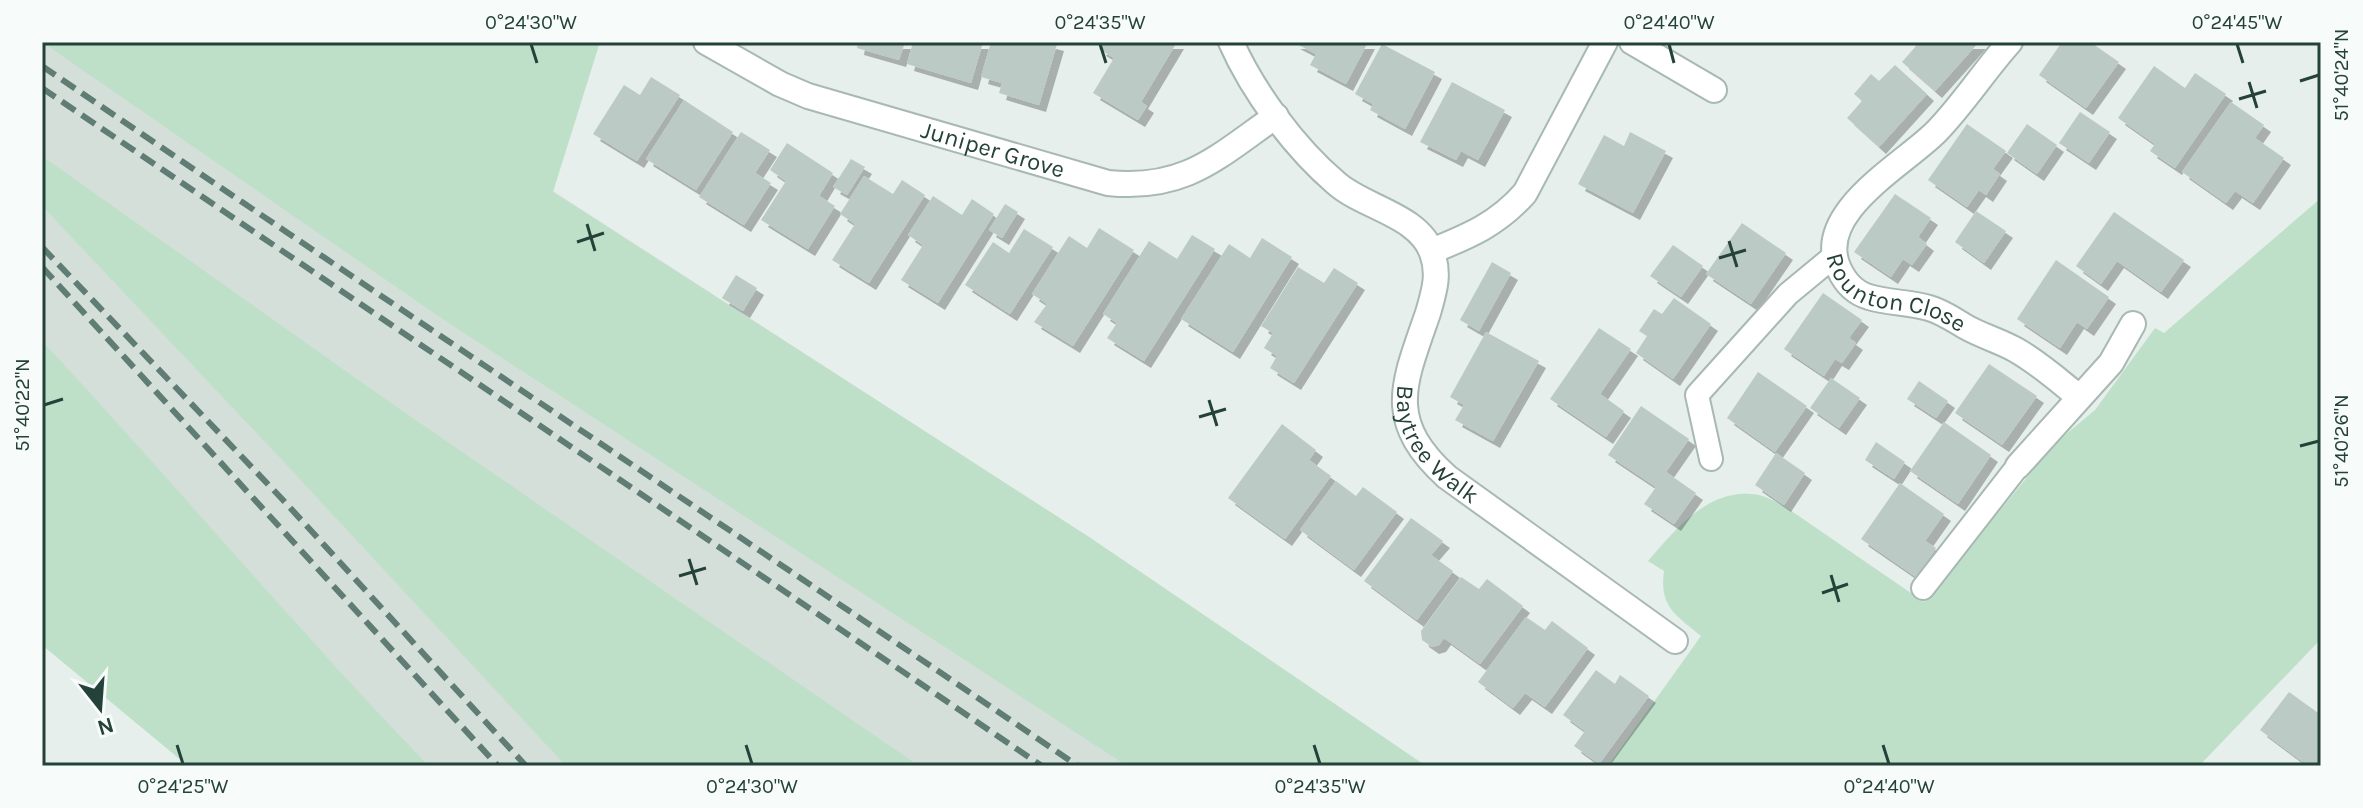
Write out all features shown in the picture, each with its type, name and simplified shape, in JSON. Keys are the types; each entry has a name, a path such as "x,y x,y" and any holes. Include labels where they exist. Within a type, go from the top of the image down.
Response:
{"street":[{"name":"Juniper Grove","path":"706,42 780,84 808,96 1108,183 1156,184 1178,178 1202,166 1276,116"},
{"path":"1231,42 1276,116 1300,147 1336,184 1416,230 1432,251 1493,224 1525,193 1605,42"},
{"path":"1632,42 1714,90"},
{"name":"Rounton Close","path":"2010,42 1935,133 1865,192 1851,208 1837,228 1834,256 1849,285 1858,292 1869,297 1932,308 1948,315 2014,349 2079,397"},
{"name":"Baytree Walk","path":"1432,251 1436,283 1404,394 1405,415 1421,451 1447,477 1675,641"},
{"path":"2018,466 2111,363 2133,324"}],"lane":[{"path":"1711,459 1697,395 1788,294 1834,256"},
{"path":"1923,588 2018,466"}],"shaded area":[{"path":"42,42 553,191 1089,537 1426,766 192,766 42,643"}],"green space":[{"path":"42,42 600,42 553,192 1089,537 1426,766 1127,766 441,318"},
{"path":"42,156 391,403 919,766 566,766 42,206"},
{"path":"2321,198 2321,639 2199,766 1608,766 1701,636 1671,609 1664,593 1664,571 1648,561 1692,515 1719,499 1734,495 1766,497 1790,510 1924,602 2039,463 2065,435 2095,410 2155,328 2164,333"},
{"path":"42,341 429,766 188,766 42,645"}],"building":[{"path":"858,42 905,42 899,60 857,48"},
{"path":"913,42 983,42 971,83 907,64"},
{"path":"991,42 1057,44 1039,105 999,93 1002,83 981,77"},
{"path":"1104,42 1177,42 1141,102 1147,106 1138,120 1093,93 1114,58 1099,49"},
{"path":"1293,42 1368,42 1346,84 1310,65 1316,54"},
{"path":"1911,42 1979,42 1935,91 1902,62 1916,46"},
{"path":"2062,42 2090,42 2119,62 2086,108 2039,75"},
{"path":"1382,44 1435,72 1405,129 1370,110 1373,104 1355,94"},
{"path":"1895,65 1927,94 1879,147 1847,118 1862,101 1854,94 1871,74 1879,81"},
{"path":"2154,66 2185,88 2195,73 2226,94 2175,168 2150,151 2155,144 2118,118"},
{"path":"651,77 680,95 637,161 593,134 624,85 640,95"},
{"path":"1452,82 1505,110 1478,160 1461,151 1456,160 1420,142"},
{"path":"684,100 733,132 696,190 646,159"},
{"path":"2231,102 2264,125 2255,138 2284,158 2253,203 2235,191 2226,203 2182,172"},
{"path":"2080,112 2110,132 2089,163 2059,143"},
{"path":"1967,124 2006,151 1993,169 2000,174 1986,195 1979,190 1967,207 1928,180"},
{"path":"2027,124 2057,145 2037,174 2007,153"},
{"path":"741,132 770,150 755,173 771,183 744,225 699,197"},
{"path":"1630,132 1666,151 1633,213 1578,184 1604,135 1624,146"},
{"path":"787,143 833,173 819,196 835,206 808,249 761,220 786,181 770,170"},
{"path":"851,159 865,167 847,195 833,187"},
{"path":"864,176 893,194 902,180 925,195 869,283 832,260 855,224 840,214"},
{"path":"1895,194 1931,218 1918,237 1927,244 1912,265 1903,259 1891,277 1854,252"},
{"path":"933,196 962,215 972,199 994,214 938,303 901,280 923,245 908,235"},
{"path":"1005,204 1018,212 1002,238 989,230"},
{"path":"1976,211 2006,231 1984,263 1955,242"},
{"path":"2114,212 2184,260 2161,292 2117,261 2101,284 2076,266"},
{"path":"1742,223 1786,253 1751,304 1706,274"},
{"path":"1099,228 1134,250 1073,346 1034,322 1047,304 1032,294 1069,236 1087,248"},
{"path":"1024,229 1053,247 1010,314 965,285 993,242 1009,253"},
{"path":"1192,235 1215,249 1144,361 1107,338 1117,323 1103,314 1149,241 1177,259"},
{"path":"1262,238 1292,257 1233,352 1181,319 1229,244 1250,258"},
{"path":"1673,245 1703,266 1681,297 1650,276"},
{"path":"2056,260 2109,297 2087,329 2077,322 2060,348 2017,319"},
{"path":"1492,262 1511,273 1479,331 1460,320"},
{"path":"1298,267 1324,283 1334,268 1358,283 1294,383 1270,368 1277,356 1264,348 1273,333 1261,326"},
{"path":"736,275 757,288 743,311 722,298"},
{"path":"1823,293 1862,320 1849,338 1856,343 1842,363 1835,359 1824,376 1784,349"},
{"path":"1674,298 1711,324 1673,379 1636,353 1647,336 1639,331 1654,309 1662,314"},
{"path":"1599,328 1631,349 1600,394 1624,411 1606,437 1550,399"},
{"path":"1486,332 1539,361 1493,441 1455,420 1464,405 1450,397"},
{"path":"1989,364 2037,396 2002,445 1955,413"},
{"path":"1758,372 1807,406 1775,452 1727,418"},
{"path":"1831,378 1860,398 1839,428 1810,408"},
{"path":"1919,381 1948,401 1936,418 1907,399"},
{"path":"1641,406 1689,439 1666,472 1696,493 1674,524 1644,504 1656,487 1608,455"},
{"path":"1944,422 1991,455 1958,504 1910,471"},
{"path":"1282,424 1316,450 1309,460 1331,476 1285,539 1228,498"},
{"path":"1876,442 1905,462 1894,479 1865,460"},
{"path":"1776,453 1805,473 1784,505 1755,485"},
{"path":"1336,481 1356,496 1363,487 1397,512 1354,570 1300,530"},
{"path":"1900,483 1944,514 1925,541 1936,548 1916,577 1861,539"},
{"path":"1411,518 1443,541 1431,555 1453,571 1417,620 1364,581"},
{"path":"1461,577 1479,589 1487,579 1523,606 1480,664 1444,638 1439,645 1432,647 1422,640 1421,631"},
{"path":"1526,617 1545,630 1552,621 1588,648 1545,707 1525,693 1513,708 1478,682"},
{"path":"1596,670 1615,684 1620,675 1649,696 1599,764 1574,746 1585,731 1563,715"},
{"path":"2289,692 2321,715 2321,757 2314,766 2308,766 2260,730"}],"railway":[{"path":"42,66 1078,766"},
{"path":"42,88 1042,766"},
{"path":"42,247 283,500 526,766"},
{"path":"42,267 498,766"}]}
